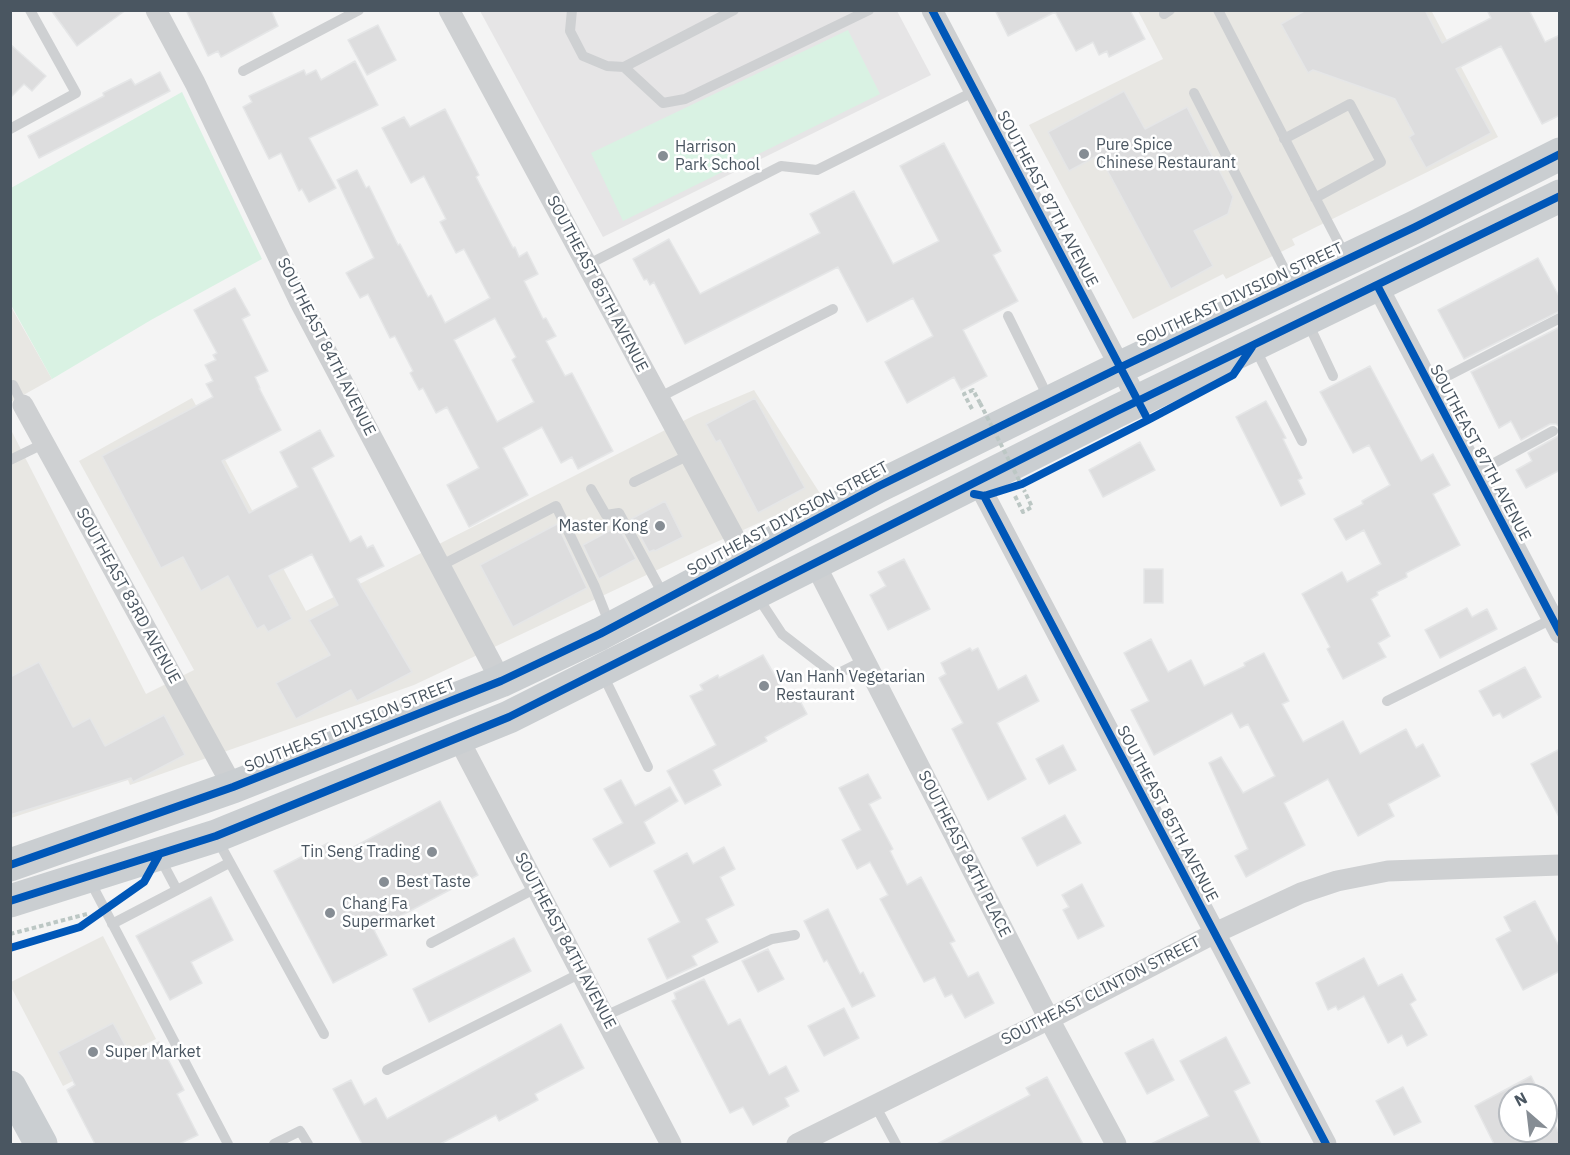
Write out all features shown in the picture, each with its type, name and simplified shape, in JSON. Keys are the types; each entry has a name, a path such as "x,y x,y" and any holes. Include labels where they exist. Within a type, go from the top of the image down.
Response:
{"main road":[{"name":"SOUTHEAST DIVISION STREET","path":"10,865 233,787 501,681 611,628 879,486 1121,367 1347,260 1560,154"},
{"path":"1500,225 1530,192 1560,177"},
{"path":"10,901 159,855 222,850 601,672 814,562 981,488 1138,400 1560,196"},
{"path":"814,562 808,549 811,543 869,510 879,486"},
{"path":"458,738 499,699 501,681"},
{"path":"10,1087 36,1143"}],"street":[{"name":"SOUTHEAST 84TH AVENUE","path":"156,10 195,83 299,300 501,681"},
{"name":"SOUTHEAST 85TH AVENUE","path":"449,10 745,557"},
{"name":"SOUTHEAST 87TH AVENUE","path":"932,10 1138,400"},
{"name":"SOUTHEAST 87TH AVENUE","path":"1377,285 1556,626"},
{"name":"SOUTHEAST 83RD AVENUE","path":"23,405 233,787"},
{"name":"SOUTHEAST 85TH AVENUE","path":"981,488 1326,1144"},
{"name":"SOUTHEAST 84TH PLACE","path":"814,562 1049,1019 1116,1144"},
{"name":"SOUTHEAST 84TH AVENUE","path":"458,738 671,1144"},
{"name":"SOUTHEAST CLINTON STREET","path":"797,1144 1049,1019 1215,933 1301,893 1347,879 1388,871 1560,865"}],"lane":[{"path":"10,129 76,93 30,10"},
{"path":"243,71 359,10"},
{"path":"572,10 570,31 583,56 607,66 624,67 734,10"},
{"path":"624,67 663,103 685,99 869,10"},
{"path":"1218,10 1347,260"},
{"path":"586,265 781,166 817,170 975,91"},
{"path":"1194,93 1292,285"},
{"path":"1284,139 1350,104 1381,162 1315,198"},
{"path":"658,398 833,309"},
{"path":"1008,316 1051,402"},
{"path":"1430,385 1560,318"},
{"path":"1306,320 1333,376"},
{"path":"1254,345 1302,441"},
{"path":"11,384 23,405"},
{"path":"1476,472 1553,431"},
{"path":"10,460 45,442"},
{"path":"634,482 689,455"},
{"path":"591,489 606,514 619,513 666,599"},
{"path":"440,566 556,506 595,587 611,628"},
{"path":"755,592 782,634 835,675 865,660"},
{"path":"1387,701 1556,626"},
{"path":"601,672 648,767"},
{"path":"112,924 177,890 222,850 324,1034"},
{"path":"159,855 177,890"},
{"path":"88,878 228,1144"},
{"path":"431,943 536,888"},
{"path":"605,1016 772,939 795,935"},
{"path":"387,1070 581,974"},
{"path":"875,1106 896,1144"},
{"path":"274,1144 300,1131 308,1144"}],"path":[{"path":"972,410 964,394 973,390 1032,507 1023,512 1015,496"},
{"path":"981,488 1022,484 1033,479"},
{"path":"10,934 86,913 88,921 105,910"}],"shaded area":[{"path":"1431,10 1498,137 1292,239 1295,245 1226,279 1223,274 1133,319 1029,125 1163,59 1138,11"},
{"name":"Harrison Park School","path":"480,11 897,11 931,75 603,237"},
{"path":"10,305 52,379 11,402 10,402"},
{"path":"754,390 821,495 414,685 130,785 128,780 11,818 10,428 146,694 194,670 79,461 192,398 306,611 695,415"},
{"path":"103,936 156,1039 63,1086 11,987 11,982"}],"green space":[{"path":"848,30 880,94 623,221 591,153"},
{"path":"182,92 262,259 151,320 52,379 11,305 11,188"}],"building":[{"path":"51,10 126,10 77,46"},
{"path":"186,10 271,10 278,26 221,57 218,51 208,56"},
{"path":"995,10 1130,10 1145,39 1109,57 1107,51 1099,55 1093,42 1076,51 1055,12 1008,36"},
{"path":"1306,10 1425,10 1442,43 1491,18 1487,10 1529,10 1545,42 1560,35 1560,115 1542,124 1501,46 1456,69 1491,133 1426,168 1409,137 1414,134 1395,99 1313,70 1308,73 1281,24"},
{"path":"378,25 396,60 367,75 348,40"},
{"path":"10,44 46,76 32,91 24,84 10,98"},
{"path":"355,61 378,105 309,138 336,188 309,202 302,189 299,191 281,153 269,159 243,107 252,102 249,96 304,70 306,75 316,70 321,80"},
{"path":"160,72 170,91 39,158 28,136 104,96 103,93 131,79 135,85"},
{"path":"1124,91 1145,129 1187,107 1233,197 1228,214 1194,231 1213,266 1171,289 1099,155 1069,171 1048,132"},
{"path":"445,109 479,175 476,177 513,248 515,247 519,257 527,252 538,274 524,281 543,319 546,318 556,336 546,341 565,376 572,373 613,451 578,469 572,457 561,463 542,427 503,448 528,495 469,527 447,485 479,468 447,407 436,413 423,388 419,390 410,373 413,371 395,336 390,338 368,294 360,298 346,273 374,258 337,180 357,170 366,188 369,186 398,245 400,244 428,297 431,295 445,323 490,298 464,249 456,253 440,222 446,219 424,176 411,183 382,128 404,117 410,127","holes":["495,318 516,357 512,360 534,402 497,422 454,340"]},
{"path":"944,143 1001,251 993,255 1018,301 963,330 987,376 961,390 954,377 907,403 885,362 933,336 913,298 867,322 838,267 685,344 654,282 650,285 647,279 644,280 633,259 669,239 700,294 820,233 810,214 854,191 893,264 939,241 900,166"},
{"path":"1538,258 1560,298 1560,311 1464,359 1438,310"},
{"path":"235,288 250,315 242,319 268,371 255,377 281,430 222,461 249,513 298,487 280,452 320,430 334,456 312,468 350,542 361,536 367,548 373,545 384,566 357,579 412,672 357,701 351,690 296,719 276,683 330,655 309,620 338,605 312,554 269,576 292,619 268,632 264,625 257,629 228,576 201,591 183,557 161,568 102,456 213,397 206,384 213,381 205,365 216,360 213,355 217,353 194,310"},
{"path":"1560,327 1560,427 1550,424 1521,440 1511,421 1499,428 1471,372"},
{"path":"1370,366 1421,461 1433,454 1450,485 1433,494 1460,545 1406,573 1407,577 1377,592 1378,595 1371,599 1390,636 1378,643 1386,657 1343,679 1327,649 1330,647 1302,594 1342,572 1347,582 1381,564 1364,530 1346,540 1334,519 1363,504 1362,501 1390,485 1369,445 1353,453 1320,392"},
{"path":"755,398 805,488 758,513 720,440 716,442 706,424"},
{"path":"1266,401 1286,438 1283,439 1302,478 1298,480 1305,494 1281,506 1236,417"},
{"path":"1560,435 1560,470 1526,488 1516,470 1532,461 1528,453"},
{"path":"1140,442 1155,470 1103,497 1089,470"},
{"name":"Master Kong","path":"665,501 683,537 649,552 631,519"},
{"path":"557,524 587,588 513,627 480,565"},
{"path":"618,526 636,559 599,579 583,545"},
{"path":"904,559 930,609 888,630 870,595 886,586 878,572"},
{"path":"1144,569 1163,569 1163,603 1144,603"},
{"path":"1467,608 1472,617 1487,609 1497,629 1440,658 1425,630"},
{"path":"1151,639 1168,672 1191,660 1204,686 1245,666 1244,663 1264,653 1289,701 1282,704 1303,742 1343,721 1360,754 1406,729 1416,748 1423,744 1440,776 1388,804 1394,816 1358,836 1328,779 1284,803 1305,845 1246,877 1235,856 1248,849 1209,763 1221,757 1243,793 1275,776 1248,724 1240,728 1232,713 1154,755 1131,710 1149,701 1124,653"},
{"path":"970,648 972,651 978,648 998,690 1026,675 1039,701 997,723 1026,779 988,800 952,729 963,723 939,678 946,674 941,663"},
{"path":"763,655 789,700 797,695 807,714 765,737 767,741 713,770 721,785 685,804 667,771 716,745 690,696 703,690 700,685 718,675 719,678"},
{"path":"39,662 73,727 90,718 105,746 164,715 185,755 133,782 131,778 10,815 10,677"},
{"path":"1525,667 1541,697 1503,718 1500,713 1493,716 1479,691"},
{"path":"1063,745 1076,770 1049,784 1036,759"},
{"path":"1560,749 1560,819 1531,764"},
{"path":"868,774 881,798 869,804 893,849 890,851 907,885 921,877 955,941 950,943 968,977 978,972 994,1003 965,1018 952,994 945,997 935,977 924,982 880,899 888,895 870,862 857,869 842,840 861,830 839,788"},
{"path":"621,780 635,806 670,787 678,801 644,822 655,843 610,867 593,839 623,823 604,789"},
{"path":"440,801 478,875 374,930 387,955 333,983 274,871 328,843 335,857"},
{"path":"1065,815 1081,843 1037,866 1022,838"},
{"path":"724,847 735,869 720,877 734,905 706,919 718,942 692,956 697,965 667,979 648,939 680,922 654,871 687,853 693,864"},
{"path":"1082,884 1104,926 1078,939 1063,910 1069,907 1062,895"},
{"path":"211,897 233,940 191,962 202,983 170,1000 136,936"},
{"path":"1535,901 1560,948 1560,971 1523,990 1496,939 1511,931 1504,917"},
{"path":"828,909 860,974 863,972 875,996 852,1007 827,960 824,962 804,921"},
{"path":"514,938 531,971 429,1022 413,989"},
{"path":"768,949 784,979 758,992 742,961"},
{"path":"1364,958 1378,986 1402,974 1416,1000 1410,1004 1427,1035 1407,1046 1402,1035 1388,1043 1364,996 1338,1010 1336,1006 1328,1010 1316,983"},
{"path":"704,979 728,1025 740,1019 769,1075 786,1066 799,1091 785,1098 789,1106 753,1125 743,1107 730,1113 672,1001 676,999 674,993"},
{"path":"844,1008 859,1038 824,1056 808,1026"},
{"path":"113,1023 131,1056 159,1042 184,1090 177,1094 198,1135 179,1144 95,1144 67,1090 75,1085 58,1052"},
{"path":"561,1024 584,1068 535,1094 538,1100 499,1121 496,1115 440,1144 362,1144 333,1089 351,1080 364,1105 376,1098 387,1119"},
{"path":"1226,1037 1250,1083 1234,1091 1261,1144 1151,1144 1209,1116 1180,1061"},
{"path":"1153,1039 1174,1080 1147,1094 1125,1053"},
{"path":"1531,1076 1534,1083 1518,1083"},
{"path":"1047,1077 1083,1144 937,1144 1030,1095 1026,1088"},
{"path":"1403,1087 1421,1122 1394,1135 1376,1101"},
{"path":"1498,1094 1498,1143 1558,1143 1558,1131 1560,1144 1494,1144 1475,1106"}],"cycle path":[{"path":"932,10 1148,420"},
{"path":"10,865 233,787 501,681 600,634 879,486 1121,367 1415,227 1560,154"},
{"path":"10,901 216,836 509,717 1115,412 1560,196"},
{"path":"1377,285 1560,633"},
{"path":"974,494 984,496 1022,484 1148,420 1233,375 1252,347"},
{"path":"984,496 1326,1144"},
{"path":"10,948 80,927 144,882 159,855"}],"place":[{"name":"Pure Spice Chinese Restaurant","path":"1084,154"},
{"name":"Harrison Park School","path":"663,156"},
{"name":"Master Kong","path":"660,526"},
{"name":"Van Hanh Vegetarian Restaurant","path":"764,686"},
{"name":"Tin Seng Trading","path":"432,852"},
{"name":"Best Taste","path":"384,882"},
{"name":"Chang Fa Supermarket","path":"330,913"},
{"name":"Super Market","path":"93,1052"}]}
